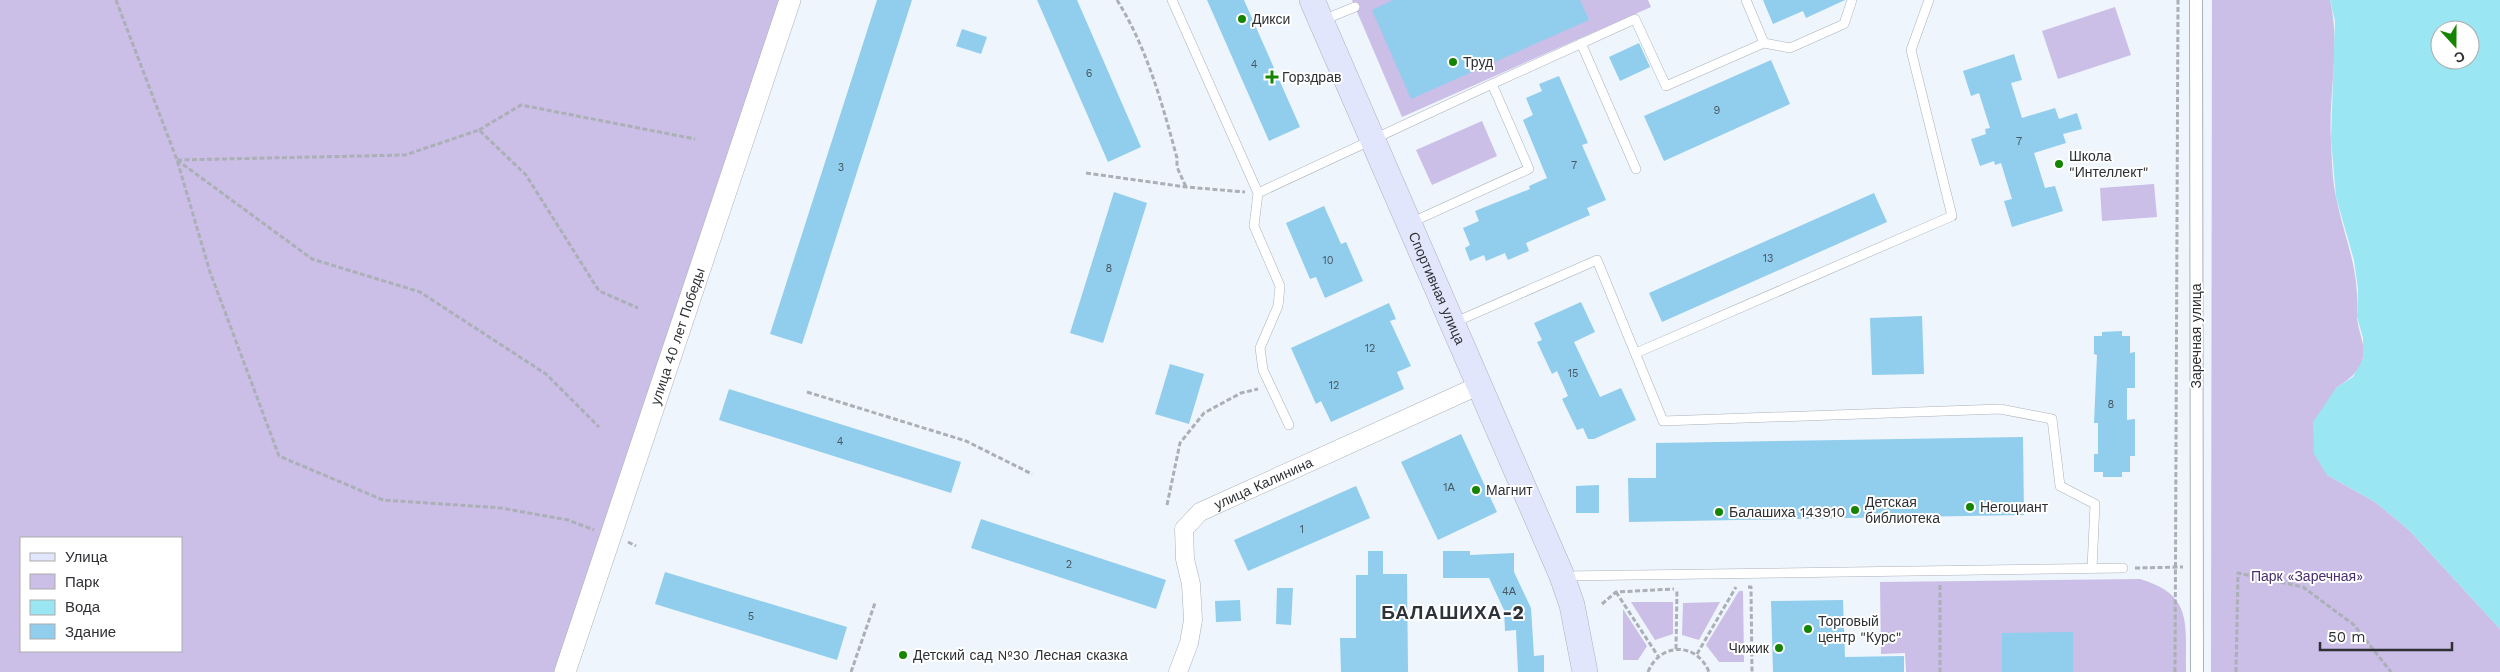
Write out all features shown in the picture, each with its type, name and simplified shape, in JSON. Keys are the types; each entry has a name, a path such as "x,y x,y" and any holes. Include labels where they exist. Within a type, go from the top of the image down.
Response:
{"main road":[{"name":"Спортивная улица","path":"1316,10 1562,576 1572,605 1585,672"}],"street":[{"name":"улица 40 лет Победы","path":"565,672 790,0"},
{"name":"Заречная улица","path":"2196,0 2197,672"},
{"name":"улица Калинина","path":"1178,672 1189,643 1193,620 1191,584 1185,559 1184,530 1200,512 1480,385"}],"lane":[{"path":"1172,0 1258,193 1254,226 1280,286 1278,306 1260,348 1263,370 1289,425"},
{"path":"1746,0 1764,43"},
{"path":"1258,193 1636,19 1666,86 1764,43 1790,48 1844,24 1852,0"},
{"path":"1636,353 1952,216 1911,50 1929,0"},
{"path":"1316,10 1355,7"},
{"path":"1581,44 1636,169"},
{"path":"1409,223 1530,169 1492,84"},
{"path":"1453,323 1597,260 1663,421 2000,409 2052,418 2060,486 2095,504 2092,568"},
{"path":"1562,576 2123,568"}],"path":[{"path":"116,0 177,160 210,272 279,456 383,500 501,508 568,520"},
{"path":"1117,0 1135,30 1149,66 1177,158 1177,167 1186,187"},
{"path":"2175,672 2178,0"},
{"path":"177,160 405,156 479,130 521,105 694,139"},
{"path":"479,130 526,175 599,291 638,308"},
{"path":"177,160 312,259 420,292 546,374 599,427"},
{"path":"1086,173 1186,187 1258,193"},
{"path":"1167,505 1180,443 1204,413 1241,393 1271,387"},
{"path":"807,392 966,441 1032,474"},
{"path":"2123,568 2196,567"},
{"path":"2236,672 2238,573 2303,587 2354,625 2391,672"},
{"path":"1940,585 1940,672"},
{"path":"1726,588 1751,587 1752,672"},
{"path":"1697,654 1736,588"},
{"path":"1676,649 1677,589"},
{"path":"1602,604 1616,592 1687,589"},
{"path":"1616,592 1658,656"},
{"path":"851,672 875,603"},
{"path":"1648,672 1658,656 1676,649 1697,654 1709,672"}],"green space":[{"path":"0,0 780,0 557,672 0,672"},
{"name":"Труд","path":"1352,0 1648,0 1651,7 1402,117"},
{"name":"Парк «Заречная»","path":"2212,0 2330,0 2334,35 2331,123 2333,176 2336,197 2354,267 2357,319 2364,352 2356,372 2336,388 2327,475 2375,502 2409,530 2500,629 2500,672 2211,672"},
{"path":"2115,7 2131,55 2058,79 2042,31"},
{"path":"1482,121 1497,156 1432,185 1416,150"},
{"path":"2154,184 2157,217 2102,221 2100,188"},
{"path":"2140,579 2170,594 2178,603 2183,614 2185,626 2186,672 1906,672 1905,653 1881,654 1880,582"},
{"path":"1739,591 1743,591 1744,662 1719,662 1706,645"},
{"path":"1631,602 1673,602 1673,634 1655,640"},
{"path":"1720,602 1699,640 1682,635 1683,603"},
{"path":"1623,609 1647,646 1638,660 1623,660"}],"water":[{"path":"2330,0 2500,0 2500,629 2409,530 2375,502 2327,475 2314,454 2313,422 2336,388 2353,377 2363,359 2363,338 2357,317 2358,289 2354,260 2336,197 2331,139 2335,21"}],"building":[{"path":"877,0 912,0 802,344 770,334"},
{"path":"1037,0 1077,0 1141,147 1108,162"},
{"path":"1207,0 1244,0 1300,127 1269,141"},
{"name":"Труд","path":"1393,0 1580,0 1589,20 1411,99 1372,10"},
{"path":"1763,0 1845,0 1806,18 1803,11 1773,24"},
{"path":"962,29 987,37 981,54 956,46"},
{"path":"1639,43 1650,67 1620,81 1609,57"},
{"path":"2014,54 2022,80 2011,83 2022,118 2055,108 2059,119 2077,113 2082,129 2063,134 2066,143 2034,153 2045,188 2055,186 2063,211 2012,227 2004,201 2012,199 2001,163 1995,165 1994,161 1980,166 1971,139 1986,134 1985,129 1990,128 1979,93 1971,96 1963,71"},
{"path":"1771,60 1790,104 1664,161 1644,116"},
{"path":"1559,76 1588,143 1582,145 1606,200 1587,208 1590,215 1526,243 1529,251 1508,260 1505,253 1486,261 1484,255 1470,261 1465,248 1470,245 1463,228 1479,221 1475,211 1530,189 1529,186 1547,178 1523,120 1533,115 1526,98 1542,91 1539,84"},
{"path":"1114,192 1147,203 1103,343 1070,333"},
{"path":"1874,193 1887,222 1662,322 1649,293"},
{"path":"1324,206 1341,244 1346,242 1363,281 1325,298 1316,277 1310,279 1286,223"},
{"path":"1581,302 1595,332 1574,342 1600,397 1621,388 1636,420 1594,439 1588,439 1583,428 1577,430 1562,399 1568,396 1557,371 1552,374 1537,342 1542,340 1534,323"},
{"path":"1389,303 1396,319 1390,321 1411,366 1397,372 1404,389 1331,422 1321,401 1316,404 1291,348"},
{"path":"1922,316 1924,374 1872,375 1870,318"},
{"path":"2122,331 2122,336 2130,336 2130,353 2135,352 2135,388 2127,388 2127,420 2135,419 2135,456 2130,456 2130,472 2122,472 2122,477 2103,477 2103,472 2094,472 2094,454 2098,454 2098,423 2094,423 2097,355 2094,354 2094,336 2102,336 2102,332"},
{"path":"1170,364 1204,374 1189,424 1155,414"},
{"path":"729,389 961,462 951,493 719,420"},
{"path":"1461,434 1497,512 1438,540 1401,462"},
{"path":"2023,437 2024,515 1629,522 1628,478 1656,478 1656,443"},
{"path":"1599,485 1599,513 1576,513 1576,486"},
{"path":"1356,486 1370,518 1248,571 1234,540"},
{"path":"981,519 1166,580 1156,609 971,548"},
{"path":"1368,551 1383,551 1383,574 1407,574 1408,672 1341,672 1340,638 1356,638 1356,575 1368,575"},
{"path":"1443,551 1470,551 1470,555 1514,553 1514,572 1531,608 1534,656 1544,655 1544,672 1518,672 1516,630 1505,631 1504,610 1489,578 1443,578"},
{"path":"665,572 847,627 837,660 655,604"},
{"path":"1277,588 1293,588 1291,625 1276,624"},
{"path":"1240,600 1241,621 1216,622 1215,601"},
{"name":"Торговый центр \"Курс\"","path":"1843,600 1845,657 1904,656 1904,672 1773,672 1771,601"},
{"path":"2073,632 2073,672 2002,672 2002,633"}],"place":[{"name":"Дикси","path":"1242,19"},
{"name":"Труд","path":"1453,62"},
{"name":"Горздрав","path":"1272,77"},
{"name":"Школа \"Интеллект\"","path":"2059,164"},
{"name":"Магнит","path":"1476,490"},
{"name":"Негоциант","path":"1970,507"},
{"name":"Детская библиотека","path":"1855,510"},
{"name":"Балашиха 143910","path":"1719,512"},
{"name":"Торговый центр \"Курс\"","path":"1808,629"},
{"name":"Чижик","path":"1779,648"},
{"name":"Детский сад №30 Лесная сказка","path":"903,655"}],"district":[{"name":"БАЛАШИХА-2","path":"1453,612"}]}
